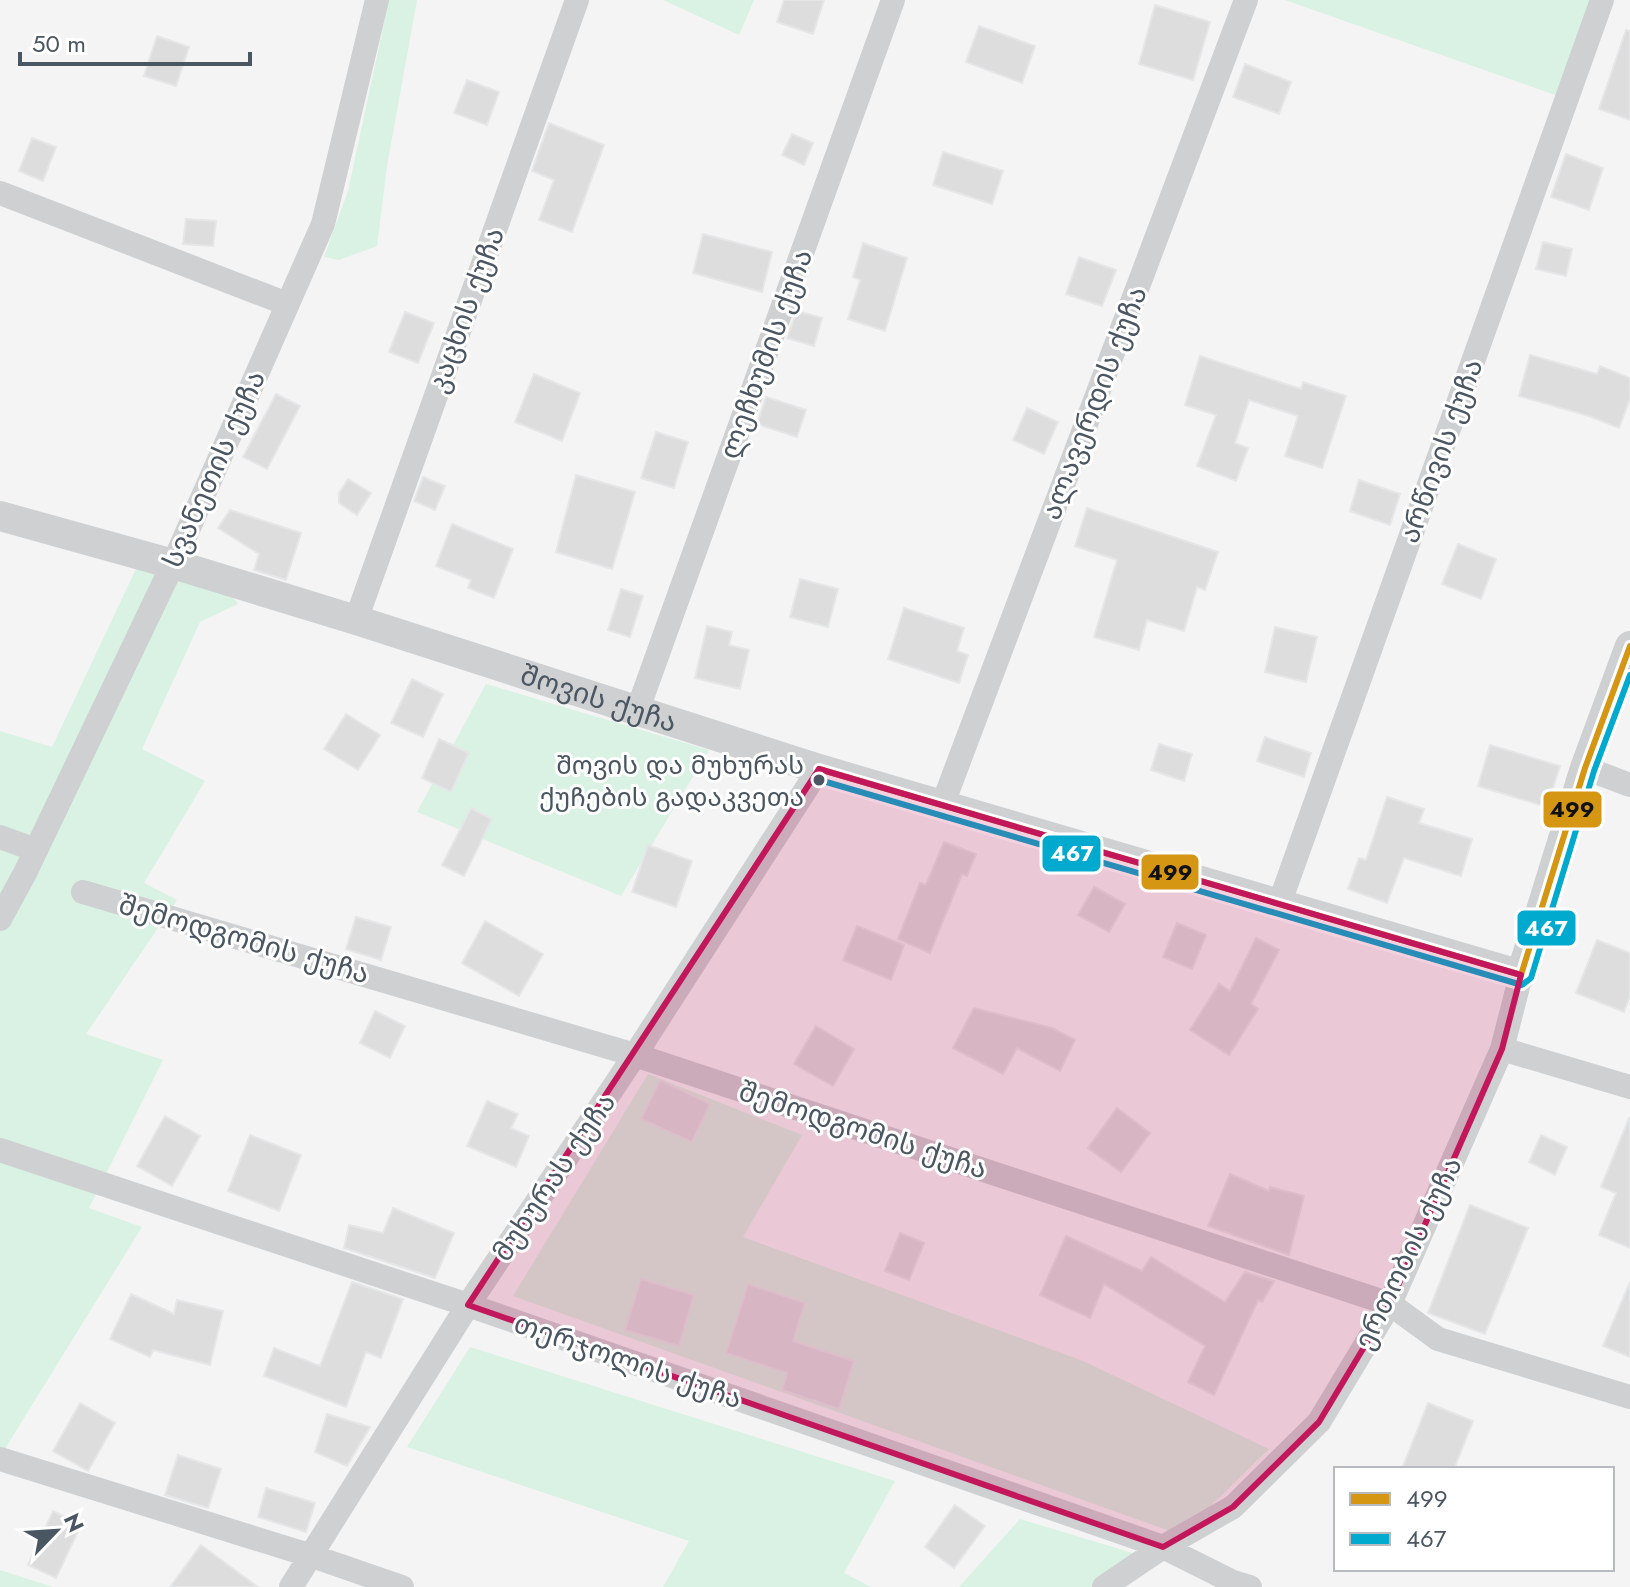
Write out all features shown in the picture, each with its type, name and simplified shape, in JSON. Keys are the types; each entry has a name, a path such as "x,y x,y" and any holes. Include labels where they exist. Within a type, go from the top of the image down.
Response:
{"street":[{"name":"სვანეთის ქუჩა","path":"0,919 173,564 323,224 377,0"},
{"name":"კაცხის ქუჩა","path":"356,620 577,0"},
{"name":"ლეჩხუმის ქუჩა","path":"638,709 893,0"},
{"name":"ალავერდის ქუჩა","path":"942,806 1246,0"},
{"name":"არწივის ქუჩა","path":"1280,902 1602,0"},
{"path":"0,193 287,304"},
{"name":"შოვის ქუჩა","path":"0,516 173,564 356,620 819,769 1521,975"},
{"path":"1521,975 1585,768 1630,646"},
{"path":"1585,768 1630,785"},
{"name":"მუხურას ქუჩა","path":"291,1587 468,1305 635,1055 819,769"},
{"path":"0,837 36,850"},
{"name":"შემოდგომის ქუჩა","path":"83,892 635,1055 1390,1304 1438,1339 1630,1397"},
{"name":"ერთობის ქუჩა","path":"1104,1587 1163,1547 1233,1507 1319,1422 1390,1304 1502,1049 1521,975"},
{"path":"1502,1049 1630,1087"},
{"name":"თერჯოლის ქუჩა","path":"0,1150 468,1305 1163,1547 1233,1582 1250,1587"},
{"path":"0,1459 402,1587"}],"highlighted area":[{"path":"819,769 1521,975 1502,1049 1390,1304 1319,1422 1233,1507 1163,1547 468,1305"}],"green space":[{"path":"389,0 417,0 387,166 377,246 339,260 324,257 348,191"},
{"path":"663,0 754,0 739,35"},
{"path":"1285,0 1592,0 1558,96"},
{"path":"136,569 226,589 238,604 200,622 142,749 205,781 144,883 177,900 86,1034 163,1060 89,1208 142,1227 3,1452 0,1450 0,731 52,747"},
{"path":"486,684 709,750 621,896 417,812"},
{"path":"648,1074 802,1135 743,1237 1083,1361 1269,1449 1181,1535 513,1296"},
{"path":"470,1347 895,1481 844,1573 871,1587 663,1587 689,1541 407,1447"},
{"path":"1020,1519 1146,1557 1112,1587 959,1587"},
{"path":"0,1570 53,1587 0,1587"}],"building":[{"path":"784,0 824,0 813,34 777,22"},
{"path":"1155,5 1210,22 1193,80 1139,64"},
{"path":"979,26 1035,46 1022,83 966,62"},
{"path":"1626,30 1630,31 1630,120 1599,109"},
{"path":"157,36 189,47 176,86 144,76"},
{"path":"1245,64 1291,82 1279,114 1233,97"},
{"path":"467,80 499,92 487,125 454,113"},
{"path":"549,123 604,145 572,232 539,220 554,180 532,171"},
{"path":"792,134 813,143 804,165 782,155"},
{"path":"32,138 56,147 43,181 19,171"},
{"path":"943,152 1003,171 992,204 933,185"},
{"path":"1566,154 1603,168 1589,210 1551,197"},
{"path":"186,219 216,221 213,246 183,244"},
{"path":"703,234 772,252 762,292 693,273"},
{"path":"1543,242 1572,249 1566,276 1536,269"},
{"path":"863,243 907,258 885,331 848,319 860,280 853,277"},
{"path":"1079,257 1116,270 1102,306 1066,294"},
{"path":"797,311 822,318 814,346 787,338"},
{"path":"405,312 434,323 418,363 389,352"},
{"path":"1530,355 1597,374 1600,366 1630,378 1630,399 1619,428 1519,396"},
{"path":"1200,356 1301,389 1303,382 1346,396 1322,468 1285,456 1298,416 1249,400 1235,443 1248,448 1236,481 1197,466 1216,415 1185,405"},
{"path":"534,374 580,393 562,441 515,422"},
{"path":"276,394 300,406 267,469 243,457"},
{"path":"766,397 806,410 797,437 757,424"},
{"path":"1027,408 1058,422 1044,454 1013,440"},
{"path":"656,432 688,442 674,488 641,478"},
{"path":"576,475 635,492 612,569 556,552"},
{"path":"423,477 445,486 435,510 414,501"},
{"path":"348,479 371,493 357,515 339,503 339,493"},
{"path":"1359,480 1400,494 1390,525 1350,511"},
{"path":"1087,508 1218,552 1205,590 1197,587 1184,631 1147,620 1139,650 1094,637 1117,560 1075,546"},
{"path":"230,510 301,533 286,580 254,570 259,554 218,528"},
{"path":"452,524 513,549 494,598 468,588 471,580 436,566"},
{"path":"1458,544 1496,559 1481,599 1442,584"},
{"path":"800,579 838,589 828,627 790,617"},
{"path":"621,589 643,596 630,637 608,630"},
{"path":"904,608 964,628 957,651 968,655 959,683 888,659"},
{"path":"707,626 732,632 729,645 749,650 740,689 695,678"},
{"path":"1275,627 1317,637 1306,682 1265,672"},
{"path":"412,679 443,694 423,737 391,723"},
{"path":"346,714 380,735 358,770 324,749"},
{"path":"1265,737 1311,753 1304,777 1257,761"},
{"path":"439,739 469,753 451,792 422,778"},
{"path":"1159,744 1192,754 1184,781 1151,770"},
{"path":"1490,745 1560,766 1547,807 1478,786"},
{"path":"1387,797 1424,809 1419,823 1472,839 1461,876 1404,858 1387,903 1348,889 1359,858 1366,860"},
{"path":"471,808 492,819 464,876 442,865"},
{"path":"944,842 976,854 967,876 962,874 930,953 898,939 920,883 926,885"},
{"path":"648,845 692,861 676,907 632,892"},
{"path":"1094,887 1125,904 1109,932 1078,915"},
{"path":"356,917 391,927 381,960 346,949"},
{"path":"485,921 543,954 519,996 462,963"},
{"path":"1177,923 1206,935 1192,969 1163,957"},
{"path":"857,926 904,945 891,980 843,960"},
{"path":"1256,938 1279,950 1251,1004 1258,1009 1229,1055 1190,1030 1219,984 1230,991"},
{"path":"1597,940 1630,953 1630,996 1624,1012 1576,993"},
{"path":"974,1008 1052,1028 1075,1040 1060,1071 1017,1048 1003,1074 953,1048"},
{"path":"375,1011 405,1026 390,1058 360,1043"},
{"path":"816,1026 854,1049 833,1086 794,1064"},
{"path":"660,1080 710,1104 692,1142 641,1119"},
{"path":"487,1101 518,1114 511,1128 529,1136 516,1167 467,1146"},
{"path":"1117,1108 1150,1133 1121,1172 1088,1148"},
{"path":"165,1116 200,1136 172,1186 137,1166"},
{"path":"1629,1118 1630,1248 1599,1235 1616,1193 1601,1187"},
{"path":"250,1135 301,1155 279,1211 228,1191"},
{"path":"1541,1135 1567,1147 1555,1175 1529,1162"},
{"path":"1230,1174 1269,1191 1270,1187 1304,1196 1289,1255 1208,1226"},
{"path":"1470,1205 1528,1228 1485,1334 1428,1313"},
{"path":"393,1208 454,1233 435,1278 344,1248 349,1225 383,1233"},
{"path":"900,1233 924,1243 909,1280 885,1271"},
{"path":"1066,1236 1142,1271 1151,1257 1225,1302 1245,1272 1274,1281 1262,1302 1258,1300 1214,1395 1188,1382 1205,1346 1104,1284 1090,1318 1040,1295"},
{"path":"641,1279 694,1295 679,1346 625,1330"},
{"path":"352,1282 403,1299 381,1358 366,1352 346,1407 264,1376 274,1348 320,1366"},
{"path":"1630,1282 1630,1357 1603,1346"},
{"path":"748,1284 805,1303 793,1341 854,1361 839,1409 782,1390 787,1373 726,1353"},
{"path":"131,1294 174,1314 177,1300 223,1311 210,1365 153,1350 150,1357 110,1339"},
{"path":"80,1403 115,1423 88,1471 53,1451"},
{"path":"1428,1403 1473,1421 1455,1467 1403,1467"},
{"path":"327,1414 370,1427 347,1466 315,1452"},
{"path":"178,1455 221,1469 208,1508 165,1495"},
{"path":"266,1488 315,1503 306,1532 258,1517"},
{"path":"955,1505 985,1526 954,1568 925,1547"},
{"path":"53,1511 81,1525 56,1578 28,1565"},
{"path":"201,1545 258,1587 170,1587"}],"transit line":[{"name":"499","path":"1521,975 1585,768 1630,646"},
{"name":"467","path":"816,779 1522,985 1531,978 1594,771 1630,675"},
{"name":"499","path":"819,769 1521,975"}],"place":[{"name":"შოვის და მუხურას ქუჩების გადაკვეთა","path":"819,780"}]}
